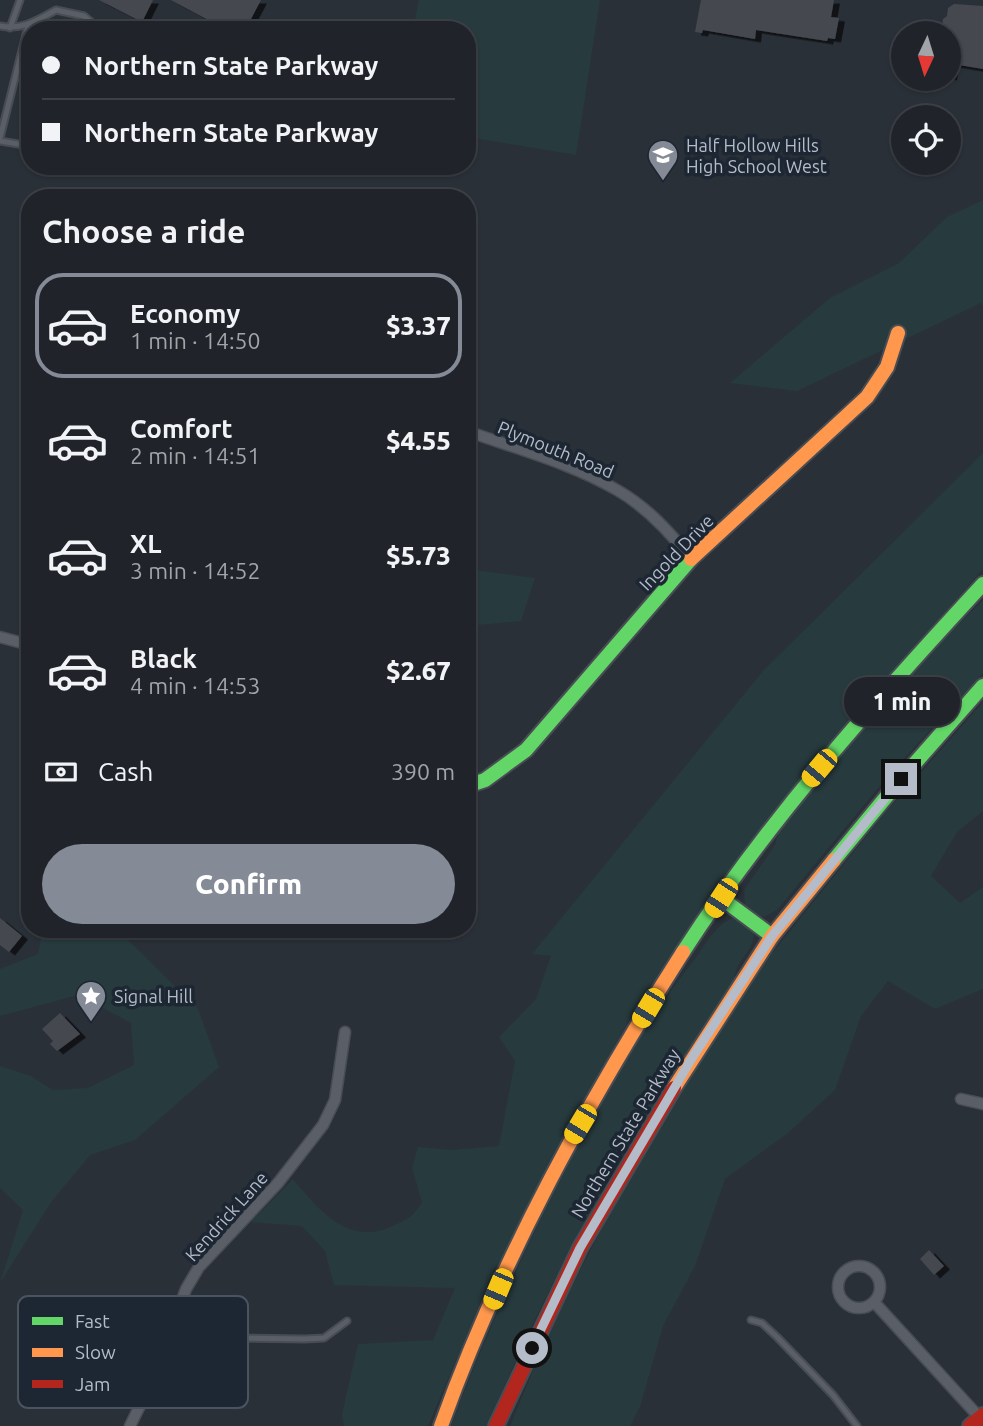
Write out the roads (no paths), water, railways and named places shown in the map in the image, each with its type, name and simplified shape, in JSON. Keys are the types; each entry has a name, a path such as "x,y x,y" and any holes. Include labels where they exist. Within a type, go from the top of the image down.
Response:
{"main road":[{"name":"Ingold Drive","path":"476,783 485,780 526,750 691,559 867,397 884,376 893,356 898,333"},
{"path":"441,1426 498,1289 566,1147 648,1008 721,898 803,787 899,675 983,584"},
{"name":"Northern State Parkway","path":"496,1426 580,1248 692,1058 772,936 901,779 983,686"},
{"path":"721,898 772,936"}],"street":[{"name":"Plymouth Road","path":"476,434 586,474 618,490 648,512 691,559"},
{"path":"0,637 21,643"},
{"name":"Kendrick Lane","path":"183,1296 199,1267 278,1183 323,1125 335,1100 345,1032"},
{"path":"961,1099 983,1104"},
{"path":"862,1266 878,1277 880,1291 874,1302 861,1308 847,1304 839,1293 840,1279 849,1268 862,1266"},
{"path":"874,1302 977,1420"},
{"name":"Kendrick Lane","path":"131,1426 139,1408"}],"lane":[{"path":"10,27 20,0"},
{"path":"36,21 55,10 84,16 90,21"},
{"path":"0,26 21,26"},
{"path":"21,50 3,111 0,140 21,144"},
{"path":"751,1320 762,1323 777,1337 833,1395 857,1426"},
{"path":"248,1338 324,1338 347,1321"}],"place":[{"name":"Half Hollow Hills High School West","path":"663,182"},
{"name":"Signal Hill","path":"91,1023"}]}
